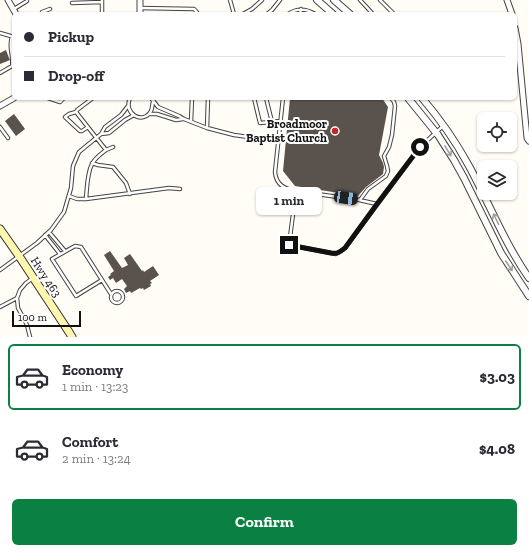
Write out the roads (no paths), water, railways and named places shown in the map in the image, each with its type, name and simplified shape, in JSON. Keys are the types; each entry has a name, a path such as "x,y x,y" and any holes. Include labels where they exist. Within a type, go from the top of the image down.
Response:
{"main road":[{"name":"Hwy 463","path":"0,229 72,337"}],"street":[{"path":"8,0 15,11"},
{"path":"140,0 140,12"},
{"path":"317,0 331,12"},
{"path":"334,0 348,12"},
{"path":"507,0 511,12"},
{"path":"517,39 527,138 529,141"},
{"path":"1,104 12,99"},
{"path":"410,100 436,132 454,160 501,253 529,296"},
{"path":"424,100 452,137 469,165 506,238 529,278"},
{"path":"496,243 506,238"}],"lane":[{"path":"15,11 27,0"},
{"path":"230,0 233,12"},
{"path":"247,12 262,0"},
{"path":"270,12 280,0"},
{"path":"360,0 371,12"},
{"path":"380,0 391,12"},
{"path":"72,3 102,1 102,12"},
{"path":"140,8 194,9 197,12"},
{"path":"42,12 50,9"},
{"path":"291,12 301,9 311,12"},
{"path":"0,33 12,37"},
{"path":"12,39 10,43 12,56"},
{"path":"0,73 12,66"},
{"path":"88,127 80,131 65,117 76,112 90,100"},
{"path":"0,270 37,243 49,232 64,212 69,196 73,166 79,152 101,134 105,127 121,115 128,106 129,100"},
{"path":"149,114 153,107 152,100"},
{"path":"153,100 158,108 207,128 234,135 278,140"},
{"path":"191,122 192,100"},
{"path":"207,128 208,100"},
{"path":"254,100 260,123 281,122"},
{"path":"266,100 272,122"},
{"path":"283,100 275,175 283,187 296,191 360,200 377,204"},
{"path":"360,200 368,189 382,180 387,174 387,166 384,156 391,140 395,106 392,100"},
{"path":"128,106 130,111 139,117 149,114 157,114 176,120 184,119"},
{"path":"76,112 106,150"},
{"path":"101,134 109,133 125,120 134,115"},
{"path":"296,191 289,245 336,254 345,248 420,147 443,126"},
{"path":"0,127 8,138"},
{"path":"86,199 92,163 106,150 112,147"},
{"path":"92,163 113,167 126,183 130,194"},
{"path":"69,196 77,199 86,199 169,188 180,189"},
{"path":"49,232 65,252"},
{"path":"45,235 60,254"},
{"path":"102,280 76,296 52,259 75,246 81,247 112,294 112,300 115,302 120,302 123,299 123,294 120,291 115,291 112,294"},
{"path":"30,337 27,325 18,308 17,298 20,290 26,283 34,278"},
{"path":"0,307 17,298"}],"place":[{"name":"Broadmoor Baptist Church","path":"335,131"}]}
